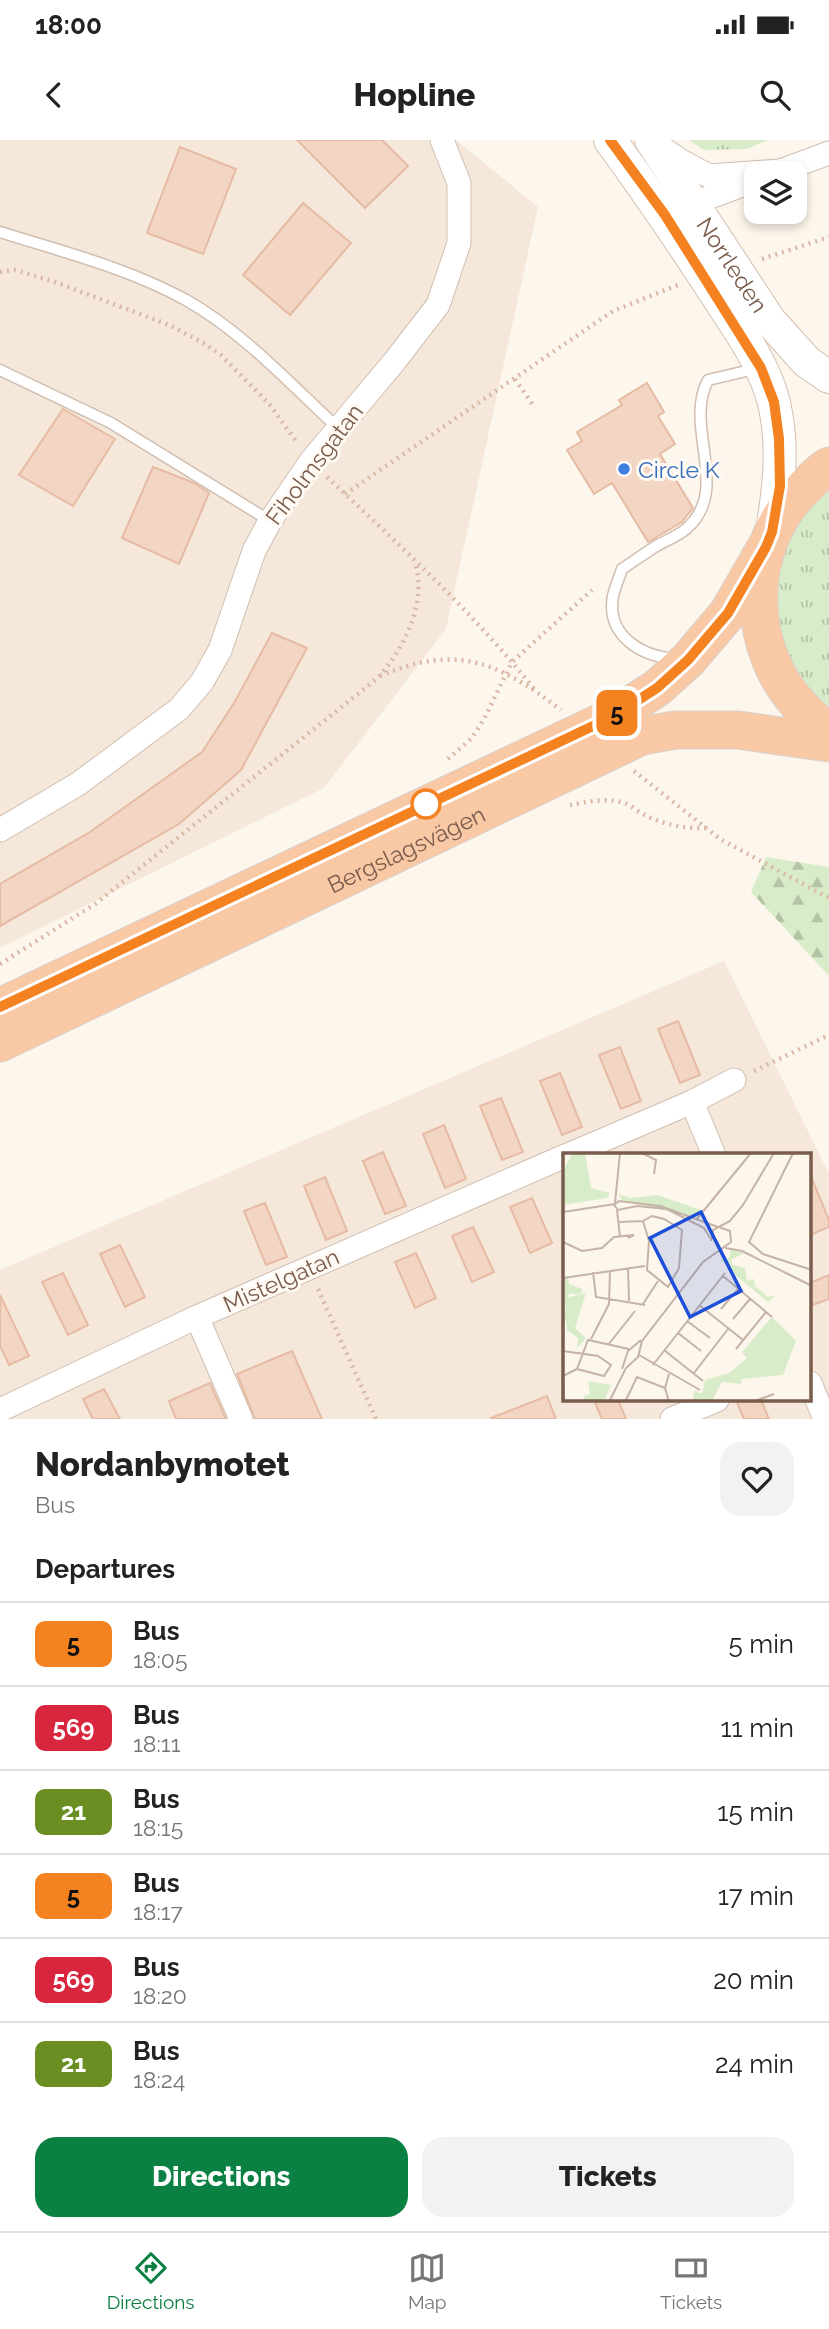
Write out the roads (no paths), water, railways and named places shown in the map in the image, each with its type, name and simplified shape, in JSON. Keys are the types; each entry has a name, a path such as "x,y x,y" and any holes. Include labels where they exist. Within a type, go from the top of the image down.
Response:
{"highway":[{"name":"Bergslagsvägen","path":"0,1007 612,717 657,688 688,660 728,613 794,497 829,466"},
{"path":"769,540 758,587 760,627 772,665 793,699 829,731"},
{"name":"Bergslagsvägen","path":"0,1044 642,736 675,730 738,730 829,743"}],"main road":[{"name":"Norrleden","path":"610,140 665,215 761,368 774,402 779,439 780,486 769,540"},
{"name":"Norrleden","path":"651,140 770,321 807,362 829,377"},
{"path":"665,215 694,203"}],"street":[{"name":"Fiholmsgatan","path":"0,830 78,783 179,709 202,682 220,650 254,551 270,521 311,461 394,362 438,304 459,243 459,183 442,140"},
{"path":"651,140 709,176 744,174"},
{"path":"807,161 829,153"},
{"path":"694,203 744,184"},
{"name":"Mistelgatan","path":"574,1153 692,1102 734,1080"},
{"path":"692,1102 713,1153"},
{"name":"Mistelgatan","path":"0,1410 197,1317 563,1158"},
{"path":"197,1317 242,1419"},
{"path":"812,1388 825,1419"},
{"path":"672,1419 712,1402"}],"lane":[{"path":"0,232 144,279 189,302 245,342 338,428"},
{"path":"688,660 659,657 632,646 614,626 613,598 622,569 686,529 702,509 708,479 699,417 702,392 708,380 761,368"},
{"path":"0,370 111,423 270,521"}],"place":[{"name":"Circle K","path":"624,469"}]}
